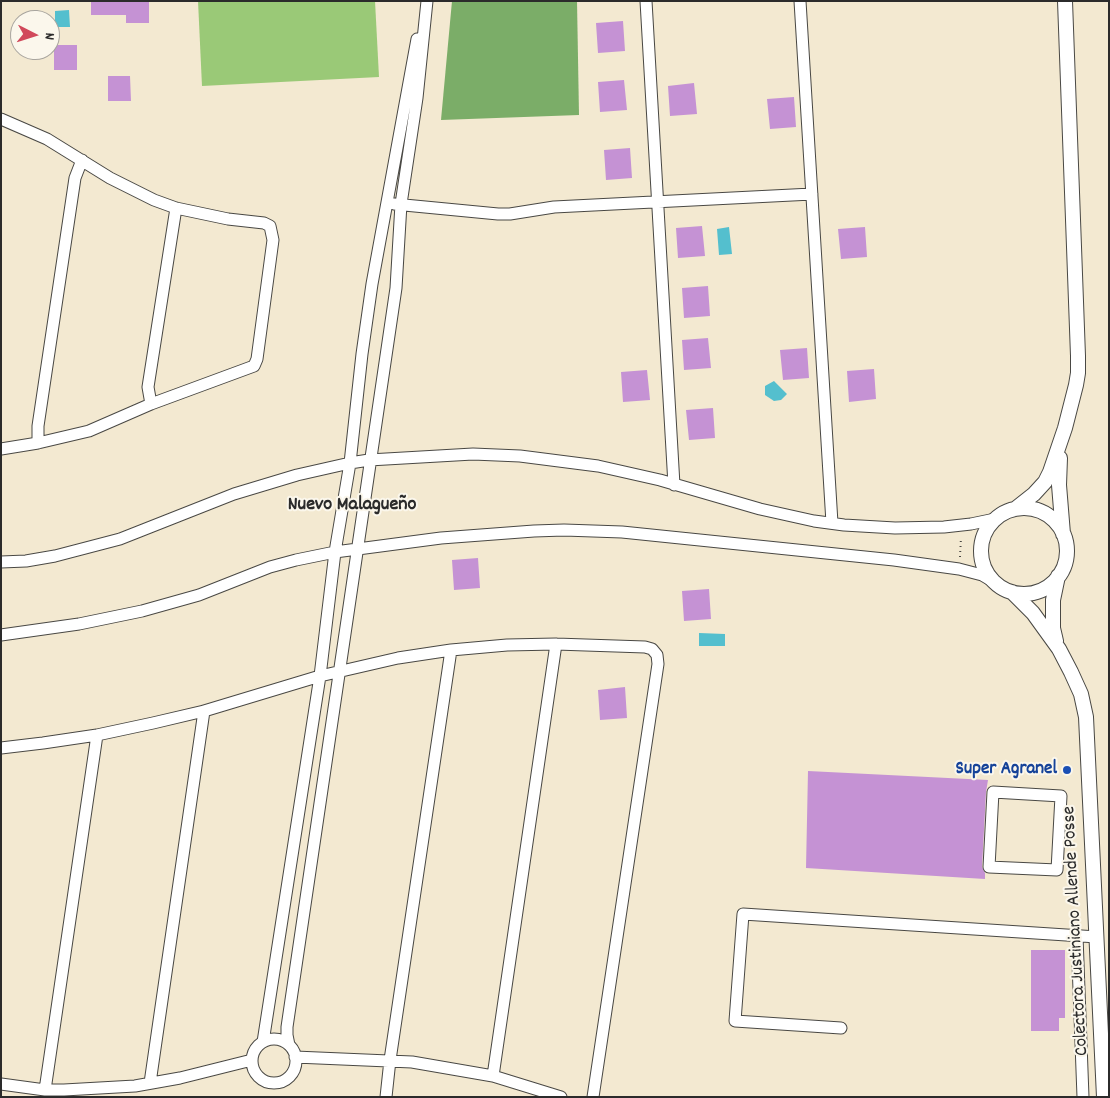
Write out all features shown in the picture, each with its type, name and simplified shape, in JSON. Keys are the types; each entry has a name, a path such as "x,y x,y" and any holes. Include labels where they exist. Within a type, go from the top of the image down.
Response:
{"main road":[{"path":"1014,509 1029,509 1043,513 1055,522 1065,541 1066,556 1059,575 1049,585 1038,591 1025,594 1012,592 994,582 986,571 981,550 986,530 995,519 1024,503 1044,482 1050,472 1062,438 1076,385 1078,356 1066,1"},
{"path":"1062,438 1059,474 1063,535"},
{"name":"Colectora Justiniano Allende Posse","path":"1059,575 1052,600 1052,628 1059,649"},
{"name":"Colectora Justiniano Allende Posse","path":"1012,592 1032,613 1059,649 1072,672 1081,694 1086,717 1104,1097"}],"street":[{"path":"263,1042 320,676 335,552 350,463 372,284 413,56 426,1"},
{"path":"289,1045 276,1039 263,1042 257,1046 253,1053 253,1068 262,1080 276,1083 289,1077 295,1065 295,1058 289,1045 287,1027 396,288 402,204 417,98 426,1"},
{"path":"646,1 674,485"},
{"path":"800,1 832,523"},
{"path":"1,119 47,139 110,178 154,200 176,208 228,219 264,223 270,226 273,232 257,359 254,366 150,404 105,425 75,435 1,449"},
{"path":"38,443 38,426 75,178 82,160"},
{"path":"388,203 498,214 521,213 554,207 812,194"},
{"path":"150,404 148,387 176,208"},
{"path":"1,562 26,561 89,548 120,539 265,483 350,463 370,460 473,454 520,456 598,466 784,515 832,523 895,528 971,524 995,519"},
{"path":"1,635 79,624 142,611 199,595 270,567 296,560 335,552 485,534 592,530 654,535 948,566 982,575 994,582"},
{"path":"493,1076 556,644"},
{"path":"1,748 97,735 204,711 340,670 398,658 451,650 507,645 556,644 645,647 652,649 657,656 658,664 593,1097"},
{"path":"386,1097 451,650"},
{"path":"150,1083 204,711"},
{"path":"45,1090 97,735"},
{"path":"993,792 1061,796 1057,870 989,867 993,792"},
{"path":"841,1028 735,1021 743,914 1097,938"},
{"path":"1077,936 1083,1097"},
{"path":"295,1058 390,1060 450,1067 493,1076 561,1097"},
{"path":"1,1084 45,1090 97,1089 150,1083 252,1060"}],"path":[{"path":"960,557 961,530"}],"green space":[{"path":"198,1 375,1 379,77 202,86"},
{"path":"452,1 577,1 579,115 441,120"}],"water":[{"path":"69,10 70,27 60,27 60,11"},
{"path":"729,227 732,254 719,255 717,229"},
{"path":"774,381 787,394 781,400 774,401 765,395 765,386"},
{"path":"699,633 725,634 725,646 699,646"}],"building":[{"path":"91,1 149,1 149,23 126,23 126,15 91,15"},
{"path":"623,21 625,51 598,53 596,23"},
{"path":"60,45 77,45 77,70 54,70 54,60 60,60"},
{"path":"108,76 130,76 131,101 108,101"},
{"path":"624,80 627,110 600,112 598,82"},
{"path":"694,83 697,114 670,116 668,86"},
{"path":"794,97 796,127 770,129 767,99"},
{"path":"630,148 632,178 606,180 604,150"},
{"path":"702,226 705,256 678,258 676,228"},
{"path":"865,227 867,257 841,259 838,229"},
{"path":"708,286 710,316 684,318 682,288"},
{"path":"708,338 711,368 684,370 682,340"},
{"path":"807,348 809,378 783,380 780,350"},
{"path":"874,369 876,399 849,402 847,371"},
{"path":"647,370 650,400 623,402 621,372"},
{"path":"713,408 715,438 689,440 686,410"},
{"path":"478,558 480,588 454,590 452,560"},
{"path":"709,589 711,619 684,621 682,591"},
{"path":"625,687 627,718 600,720 598,690"},
{"path":"808,771 988,780 982,867 985,879 806,868"},
{"path":"1031,950 1065,950 1065,1018 1059,1018 1059,1031 1031,1031"}],"place":[{"name":"Super Agranel","path":"1067,770"}],"district":[{"name":"Nuevo Malagueño","path":"352,506"}]}
